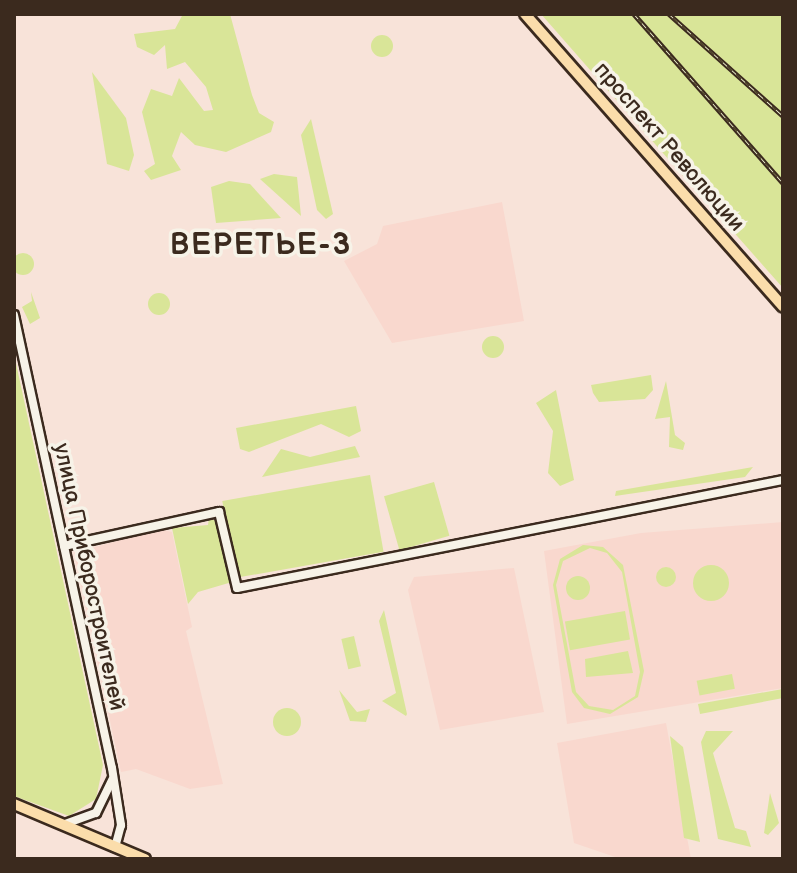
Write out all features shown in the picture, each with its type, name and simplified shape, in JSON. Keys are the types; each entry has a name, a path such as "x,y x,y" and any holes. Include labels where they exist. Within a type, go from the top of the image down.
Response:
{"main road":[{"name":"проспект Революции","path":"525,14 783,307"},
{"path":"14,804 139,858"}],"street":[{"name":"улица Приборостроителей","path":"14,315 112,768 121,825 115,847"},
{"path":"64,546 219,512 237,588 783,480"},
{"path":"58,822 96,813 112,768"}],"shaded area":[{"path":"502,202 524,321 392,343 344,261 377,244 383,226"},
{"path":"783,522 783,688 567,724 544,551 641,533"},
{"path":"159,529 172,532 192,627 186,631 223,784 190,789 136,769 121,772 74,553"},
{"path":"514,568 544,712 440,730 408,590 414,577"},
{"path":"666,723 691,859 621,859 574,843 557,743"}],"green space":[{"path":"183,14 230,14 259,113 274,122 271,132 226,152 195,145 181,132 172,156 181,170 151,180 144,171 155,164 142,112 151,89 172,96 179,78 204,111 213,110 206,87 185,62 167,69 165,45 154,55 137,47 134,34 175,29"},
{"path":"541,14 783,14 783,288 715,211 720,205 705,188 698,193"},
{"path":"382,35 393,46 382,57 371,46"},
{"path":"92,72 126,118 134,155 129,171 107,164"},
{"path":"311,119 333,214 326,219 317,210 301,135"},
{"path":"274,174 297,177 301,216 260,179"},
{"path":"229,181 250,184 281,218 216,223 211,187"},
{"path":"23,253 34,264 23,275 12,264"},
{"path":"31,292 40,318 30,324 22,307 32,301"},
{"path":"159,293 167,296 170,304 167,312 159,315 151,312 148,304 151,296"},
{"path":"489,336 497,336 504,347 497,358 489,358 482,351 482,343"},
{"path":"14,354 103,765 96,799 69,816 14,796"},
{"path":"651,375 653,390 645,399 599,402 591,385"},
{"path":"666,381 675,435 685,443 683,450 669,447 670,417 655,419"},
{"path":"556,390 574,480 560,486 548,473 553,431 536,403"},
{"path":"356,406 361,431 349,437 321,424 249,452 240,449 236,428"},
{"path":"355,446 360,457 262,477 281,449 310,457"},
{"path":"753,467 745,477 615,496 616,491"},
{"path":"370,475 384,552 236,578 222,501"},
{"path":"434,482 449,536 399,550 384,496"},
{"path":"209,518 218,522 232,582 198,592 188,604 172,528 208,525"},
{"path":"583,545 603,547 623,565 644,671 638,697 610,714 584,708 572,692 553,585 560,559","holes":["590,548 607,553 622,572 640,672 635,696 613,710 589,706 576,692 556,585 563,561"]},
{"path":"711,565 724,570 729,583 724,596 711,601 698,596 693,583 698,570"},
{"path":"662,567 670,567 676,577 670,587 662,587 656,581 656,573"},
{"path":"578,576 587,579 590,588 587,597 578,600 569,597 566,588 569,579"},
{"path":"384,610 406,716 382,701 396,693 379,621"},
{"path":"625,611 630,640 570,650 565,622"},
{"path":"354,636 361,666 348,669 341,639"},
{"path":"628,651 633,673 586,677 585,659"},
{"path":"732,674 735,689 700,696 697,681"},
{"path":"783,689 783,698 700,714 698,704"},
{"path":"339,690 357,712 370,709 366,722 350,721"},
{"path":"287,708 297,712 301,722 297,732 287,736 277,732 273,722 277,712"},
{"path":"706,731 733,731 713,753 735,828 746,831 751,847 718,839 701,742"},
{"path":"670,736 683,747 700,842 684,838"},
{"path":"770,793 779,823 768,835 764,833"}],"railway":[{"path":"634,14 783,183"},
{"path":"669,14 783,116"}],"district":[{"name":"ВЕРЕТЬЕ-3","path":"261,245"}]}
